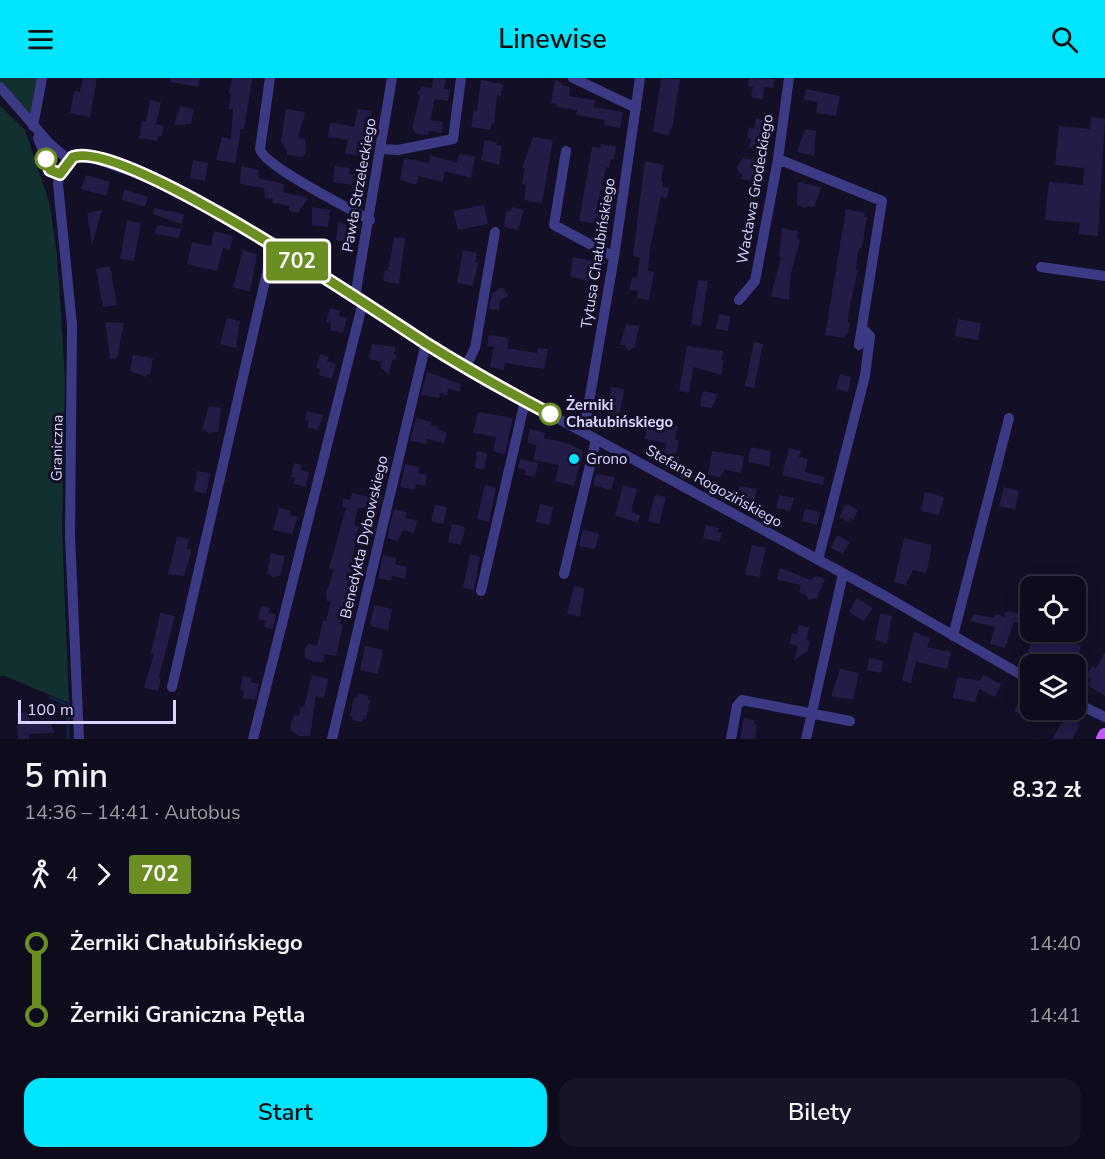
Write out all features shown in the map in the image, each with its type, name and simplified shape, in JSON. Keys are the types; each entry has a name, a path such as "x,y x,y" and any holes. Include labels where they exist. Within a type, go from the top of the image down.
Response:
{"main road":[{"path":"1103,739 1105,735"}],"street":[{"path":"33,126 42,78"},
{"path":"270,78 261,155 282,170 370,220"},
{"name":"Pawła Strzeleckiego","path":"253,739 359,300 392,78"},
{"path":"381,149 398,150 453,139 461,78"},
{"path":"573,78 636,108"},
{"name":"Tytusa Chałubińskiego","path":"582,432 614,257 640,78"},
{"name":"Wacława Grodeckiego","path":"739,300 755,281 778,159 789,78"},
{"path":"0,87 41,135 69,160 60,174 50,170 38,138 41,135"},
{"path":"566,151 554,225 614,257"},
{"name":"Stefana Rogozińskiego","path":"69,160 78,155 90,156 162,182 277,249 465,368 818,560 1020,674"},
{"path":"778,159 882,201 859,345"},
{"name":"Graniczna","path":"60,174 58,184 72,325 70,548 79,739"},
{"path":"465,368 475,348 495,232"},
{"path":"172,687 270,259 277,249"},
{"path":"1041,267 1105,276"},
{"path":"818,560 865,376 870,336 862,328"},
{"name":"Benedykta Dybowskiego","path":"332,739 426,343"},
{"path":"481,591 525,401"},
{"path":"953,636 1009,418"},
{"path":"564,574 596,440"},
{"path":"806,739 843,574"},
{"path":"731,739 741,700 850,721"},
{"path":"1086,708 1105,717"}],"green space":[{"path":"0,78 42,78 37,124 0,89"},
{"path":"0,106 25,130 50,205 57,255 65,379 62,530 69,703 5,676 0,676"}],"building":[{"path":"83,78 97,78 90,117 70,113 74,91 80,92"},
{"path":"170,78 200,78 198,87 170,82"},
{"path":"232,78 252,78 244,129 241,129 235,163 216,160 222,137 231,139 233,109 229,109 231,94 229,94"},
{"path":"433,78 446,78 444,89 450,90 448,101 435,99 430,120 443,122 442,133 429,131 428,135 416,134 412,128 420,97 417,93 422,87 432,88"},
{"path":"661,78 680,79 669,135 653,132"},
{"path":"749,78 775,79 773,88 765,87 762,100 751,97 753,87 748,86"},
{"path":"555,79 562,85 570,87 569,96 595,100 594,107 623,112 620,128 604,125 605,120 576,115 577,110 557,107 557,104 551,103"},
{"path":"481,80 503,84 501,96 497,95 494,124 492,123 490,130 471,127 474,111 477,111"},
{"path":"806,89 840,96 836,116 816,113 818,102 804,100"},
{"path":"150,100 161,102 156,124 164,126 161,137 158,136 157,141 139,138 142,121 146,122"},
{"path":"180,106 194,109 191,124 174,125"},
{"path":"286,109 305,112 298,138 305,139 306,151 303,157 287,155 281,142"},
{"path":"358,109 372,111 369,127 365,126 361,156 345,154 348,140 328,137 330,122 354,127"},
{"path":"1091,117 1105,119 1098,236 1079,234 1080,223 1045,220 1049,182 1083,185 1084,168 1055,165 1059,126 1090,129"},
{"path":"756,118 766,121 763,144 757,143 749,149 751,138 747,138 749,127 754,129"},
{"path":"805,129 816,131 814,156 797,152"},
{"path":"533,137 553,140 542,203 524,200 526,185 522,184 525,168 522,168"},
{"path":"485,140 497,142 496,145 502,146 499,165 481,160"},
{"path":"601,144 616,146 614,159 611,159 609,168 606,167 596,211 599,211 596,224 579,221 592,147 600,148"},
{"path":"459,154 475,156 471,178 445,171 443,182 418,176 417,185 400,180 404,158 429,163 430,155 457,163"},
{"path":"743,158 760,161 756,182 741,179 743,174 739,173 737,168"},
{"path":"193,160 208,163 205,181 190,178"},
{"path":"645,161 664,165 662,187 669,188 667,198 661,197 650,248 648,271 654,272 649,300 637,298 638,291 629,290 632,277 637,278 640,258 633,256"},
{"path":"241,166 259,170 258,178 284,184 283,192 308,198 298,213 289,211 289,206 272,203 273,199 265,198 264,188 240,184"},
{"path":"335,166 350,168 349,174 353,175 352,185 333,182"},
{"path":"86,175 110,182 106,196 81,189"},
{"path":"798,182 821,187 814,207 805,208 797,204"},
{"path":"124,189 148,197 145,207 122,200"},
{"path":"484,205 488,224 458,230 453,211"},
{"path":"312,207 330,210 328,227 312,225"},
{"path":"512,207 524,210 518,230 504,227 506,211 511,211"},
{"path":"154,208 184,214 182,224 153,214"},
{"path":"846,209 865,213 864,217 867,217 862,248 859,248 858,252 856,269 858,269 848,316 848,322 850,322 845,338 825,335"},
{"path":"102,210 92,245 87,213"},
{"path":"127,220 141,223 134,261 120,259"},
{"path":"338,222 354,227 351,243 336,240"},
{"path":"157,225 181,229 179,238 155,234"},
{"path":"782,228 798,231 797,239 800,240 791,272 789,300 771,296 781,257 779,257"},
{"path":"214,231 233,236 230,250 223,248 217,271 187,264 192,242 211,246"},
{"path":"394,237 405,238 399,284 383,281 385,271 388,271"},
{"path":"243,250 257,254 250,292 233,287"},
{"path":"463,250 477,253 475,262 478,263 473,286 457,283"},
{"path":"573,257 593,261 594,268 590,281 570,277"},
{"path":"110,266 117,305 103,307 96,269"},
{"path":"698,280 708,281 701,326 691,324"},
{"path":"503,287 508,296 500,300 499,310 489,309 492,293"},
{"path":"330,308 340,311 339,316 347,318 343,333 330,330 331,323 326,322"},
{"path":"719,314 730,316 728,331 716,329"},
{"path":"227,318 240,321 236,348 220,344"},
{"path":"958,319 981,323 978,340 955,336"},
{"path":"105,322 124,323 117,358 110,359"},
{"path":"626,324 639,326 635,347 628,351 625,345 620,345"},
{"path":"489,335 509,338 507,348 537,353 538,348 548,349 544,369 505,363 504,370 490,367 494,347 487,346"},
{"path":"754,342 763,344 754,388 745,386"},
{"path":"372,344 396,347 394,354 397,358 392,361 389,375 380,367 381,362 369,359"},
{"path":"687,346 723,351 722,360 724,361 721,375 693,367 689,393 679,391"},
{"path":"320,354 329,357 327,361 336,364 332,379 319,375 320,369 316,368"},
{"path":"133,355 153,358 150,375 146,374 146,377 130,371"},
{"path":"427,372 461,384 460,392 448,389 447,395 440,393 439,398 421,395"},
{"path":"840,374 851,377 848,392 836,389"},
{"path":"611,387 624,389 620,414 637,419 636,422 619,421 618,428 605,425"},
{"path":"703,391 718,394 712,408 700,406"},
{"path":"209,406 221,408 218,432 209,433 202,429"},
{"path":"307,411 323,415 318,430 307,427 309,421 305,420"},
{"path":"478,412 513,418 505,454 493,451 496,437 473,433"},
{"path":"416,418 431,422 431,425 439,427 438,430 447,433 444,443 427,439 426,444 410,441"},
{"path":"648,421 678,426 675,439 679,441 675,461 663,458 666,443 645,439"},
{"path":"530,429 545,433 544,438 569,444 583,451 574,486 555,481 559,465 533,460 537,445 527,443"},
{"path":"751,447 771,451 769,466 748,462"},
{"path":"789,448 801,451 799,457 808,459 805,472 825,477 823,485 782,475"},
{"path":"477,451 487,453 484,470 475,468"},
{"path":"712,451 744,456 741,473 725,470 720,477 708,475"},
{"path":"520,459 538,463 535,477 525,475 526,470 518,468"},
{"path":"294,463 302,465 301,470 309,472 306,487 294,484 295,478 291,477"},
{"path":"405,464 419,467 418,473 427,475 425,486 416,484 415,490 400,487"},
{"path":"197,471 210,473 206,494 194,491"},
{"path":"596,474 615,477 611,490 593,485"},
{"path":"485,485 496,488 489,522 477,519"},
{"path":"623,485 637,489 631,512 640,515 638,523 615,515"},
{"path":"739,486 757,489 753,505 736,502"},
{"path":"1004,487 1019,491 1015,510 999,506"},
{"path":"925,492 944,497 939,515 921,511"},
{"path":"352,493 373,498 370,508 358,508 354,525 359,527 353,554 358,556 347,587 351,588 349,598 345,597 340,624 343,625 336,656 325,654 323,662 314,662 305,658 305,649 308,644 317,646 323,621 326,621 331,602 327,601 326,593 334,570 329,568 346,508 342,507 343,498 350,500"},
{"path":"655,495 666,497 659,524 648,521"},
{"path":"779,495 794,498 790,511 776,508"},
{"path":"540,504 553,507 549,525 536,522"},
{"path":"846,504 858,510 853,520 850,518 849,522 839,517"},
{"path":"435,505 447,507 443,524 431,521"},
{"path":"279,507 291,511 290,515 298,517 292,534 273,530"},
{"path":"394,509 407,512 405,518 417,521 414,533 403,530 398,541 387,538"},
{"path":"805,509 820,512 817,525 802,521"},
{"path":"452,524 465,527 461,545 448,542"},
{"path":"706,525 719,528 718,532 722,533 719,542 703,538"},
{"path":"583,530 599,534 595,549 579,546"},
{"path":"837,535 850,542 843,554 831,548"},
{"path":"177,537 189,539 187,549 192,550 184,576 168,574"},
{"path":"904,538 932,545 926,573 913,570 906,585 894,582"},
{"path":"752,545 766,548 759,577 745,574"},
{"path":"271,553 285,556 280,576 272,577 267,573"},
{"path":"470,554 480,557 474,590 463,588"},
{"path":"383,555 396,558 395,564 407,567 405,579 392,576 391,581 378,578"},
{"path":"780,568 811,580 816,576 825,579 817,598 809,600 806,595 799,593 801,585 777,580"},
{"path":"574,586 584,588 580,617 567,614"},
{"path":"857,598 873,608 864,621 849,612"},
{"path":"374,605 392,609 388,630 370,626"},
{"path":"261,606 270,608 268,613 276,614 273,629 264,627 266,621 258,619"},
{"path":"1005,612 1020,614 1020,624 1014,622 1005,648 990,644 995,627 971,621 973,614 994,618 995,614 1004,617"},
{"path":"160,613 175,616 159,677 161,677 158,691 144,688 154,653 151,653"},
{"path":"880,614 892,616 887,643 875,640"},
{"path":"799,625 809,627 806,640 810,641 808,651 794,660 798,646 790,644 792,633 797,634"},
{"path":"914,632 930,638 927,647 951,652 947,669 916,662 911,683 903,681 903,676"},
{"path":"1031,642 1063,642 1081,645 1079,654 1028,652"},
{"path":"365,646 383,650 378,674 360,670"},
{"path":"1105,652 1105,696 1087,685 1091,679 1086,676 1092,666 1096,668"},
{"path":"869,658 883,661 881,673 867,670"},
{"path":"840,669 859,673 853,699 831,697"},
{"path":"312,675 328,679 324,698 316,696 310,736 300,736 291,731 291,724 294,715 299,716 301,706 304,707"},
{"path":"983,675 1001,684 995,697 979,689 975,702 953,698 957,677 980,681"},
{"path":"243,676 252,678 251,682 259,684 255,700 243,698 244,691 240,690"},
{"path":"358,693 368,696 370,700 366,719 362,722 352,720 353,717 350,716 354,697 357,698"},
{"path":"1020,700 1020,714 1014,711"},
{"path":"29,712 29,722 49,721 55,733 29,734 29,739 18,739 17,713"},
{"path":"744,718 755,720 754,724 757,725 755,739 740,739"},
{"path":"1063,720 1079,721 1077,723 1080,725 1072,739 1052,739"}],"waterway":[{"path":"50,697 67,705"},
{"path":"68,715 68,739"}],"bus line":[{"name":"702","path":"46,159 50,170 60,174 65,164 73,157 84,155 162,182 214,210 476,374 550,414"}],"place":[{"name":"Żerniki Chałubińskiego","path":"550,414"},
{"name":"Grono","path":"574,459"}]}
